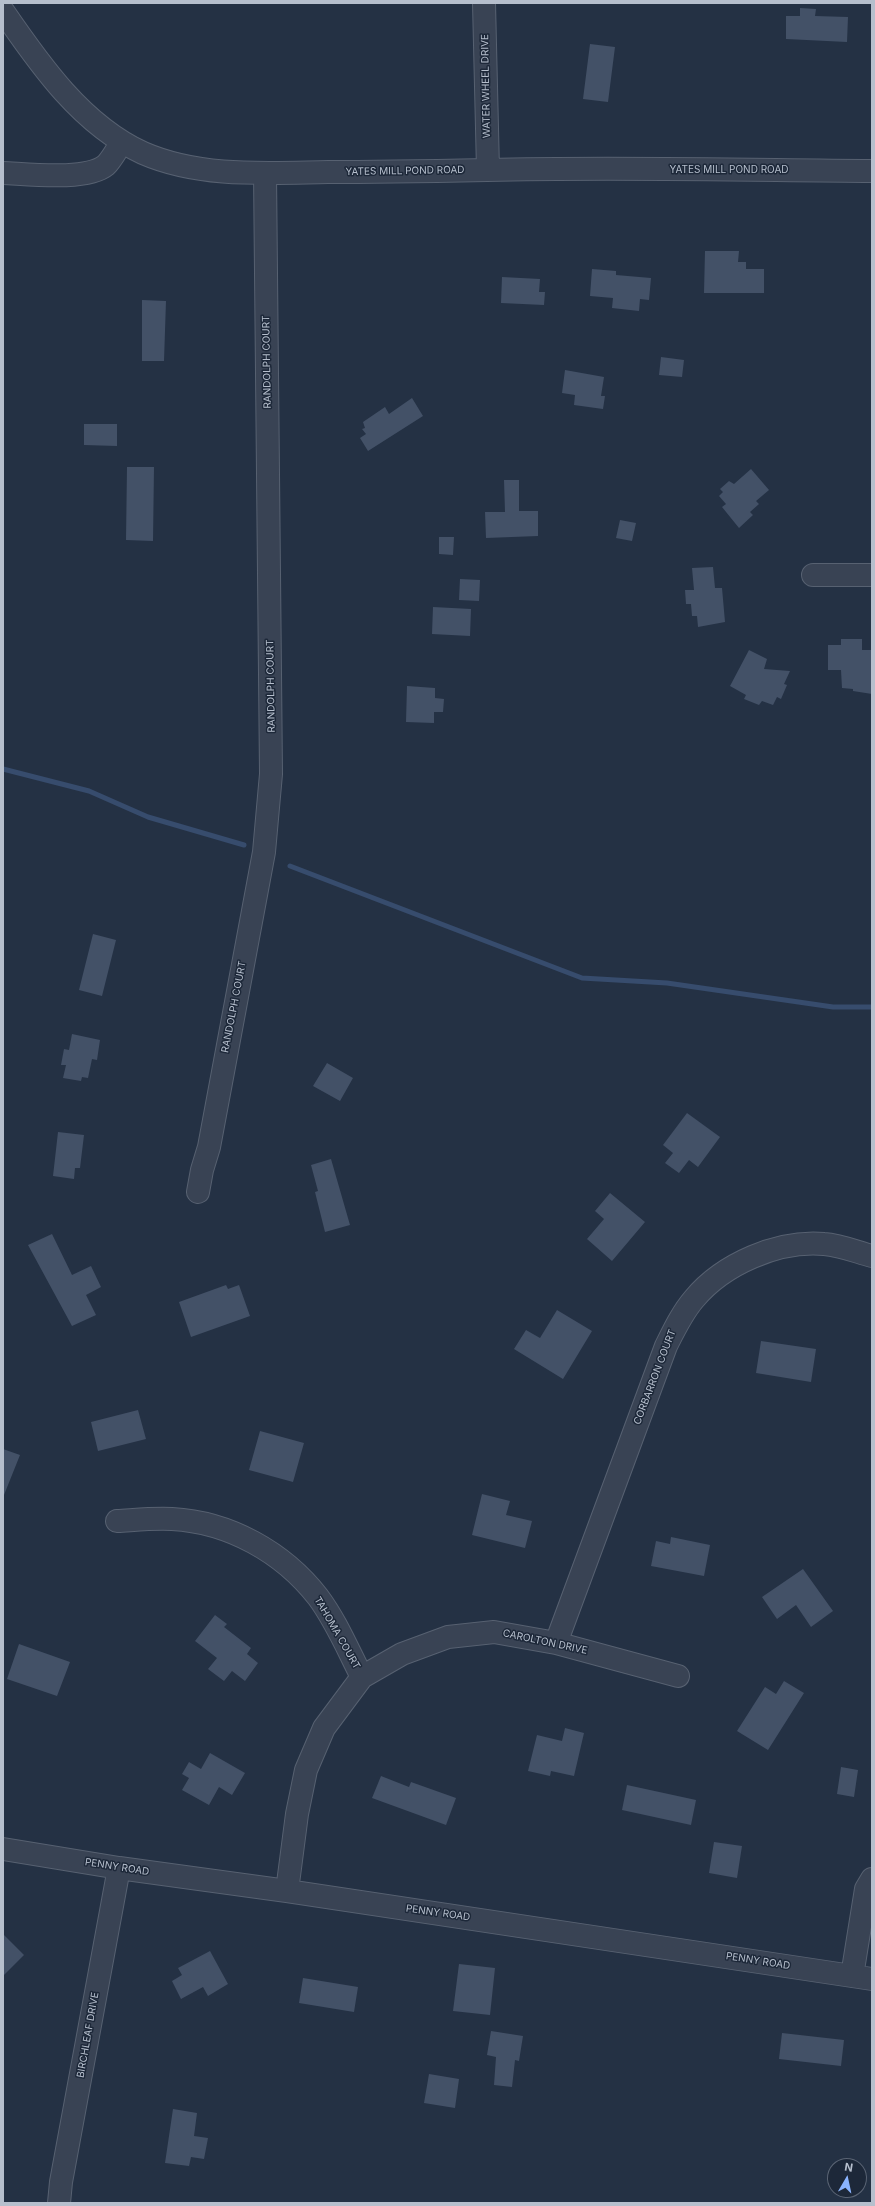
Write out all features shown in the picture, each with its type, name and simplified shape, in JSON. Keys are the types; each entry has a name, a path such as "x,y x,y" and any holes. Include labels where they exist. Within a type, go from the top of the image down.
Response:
{"street":[{"name":"WATER WHEEL DRIVE","path":"484,3 488,170"},
{"name":"YATES MILL POND ROAD","path":"3,11 49,75 76,104 122,142 145,154 205,170 265,173 488,170 872,171"},
{"path":"3,174 74,174 92,172 106,165 122,142"},
{"name":"RANDOLPH COURT","path":"198,1192 202,1170 209,1147 264,852 272,774 265,173"},
{"path":"813,575 872,575"},
{"name":"CORBARRON COURT","path":"556,1643 666,1346 676,1326 694,1299 719,1276 749,1257 781,1247 824,1244 872,1256"},
{"name":"TAHOMA COURT","path":"117,1521 172,1519 218,1526 268,1550 304,1580 318,1598 362,1677"},
{"name":"CAROLTON DRIVE","path":"287,1891 297,1814 306,1770 324,1728 362,1677 402,1654 448,1637 494,1632 556,1643 678,1676"},
{"name":"PENNY ROAD","path":"3,1848 119,1868 287,1891 862,1978"},
{"name":"BIRCHLEAF DRIVE","path":"59,2203 61,2182 119,1868"},
{"path":"862,1978 866,1888 872,1879"}],"building":[{"path":"800,8 816,9 815,16 848,17 847,42 786,39 786,16 800,16"},
{"path":"590,44 615,47 608,102 583,99"},
{"path":"705,251 739,251 738,262 746,262 746,269 764,269 764,293 704,293"},
{"path":"592,269 616,271 616,275 651,278 649,300 640,299 639,311 612,308 613,298 590,296"},
{"path":"502,277 540,279 539,292 545,292 544,305 501,303"},
{"path":"142,300 166,301 164,361 142,361"},
{"path":"661,357 684,360 682,377 659,375"},
{"path":"565,370 604,377 601,396 605,396 603,409 574,405 575,395 562,393"},
{"path":"412,398 423,416 368,451 360,438 366,434 362,429 365,428 363,422 385,407 389,414"},
{"path":"84,424 117,424 117,446 84,445"},
{"path":"127,467 154,467 153,541 126,540"},
{"path":"751,469 769,490 756,501 759,504 750,512 753,515 739,528 722,507 726,504 719,496 723,492 720,489 729,481 734,484"},
{"path":"504,480 519,480 519,511 538,511 538,536 486,538 485,512 505,512"},
{"path":"620,520 636,523 632,541 616,538"},
{"path":"439,537 454,537 453,555 439,554"},
{"path":"713,567 715,588 722,588 725,622 698,627 697,616 692,616 691,604 686,604 685,590 694,590 692,568"},
{"path":"460,579 480,580 479,601 459,600"},
{"path":"433,607 471,609 470,636 432,634"},
{"path":"841,639 862,639 862,650 872,650 872,694 842,688 841,670 828,670 828,645 841,645"},
{"path":"749,650 767,659 764,669 790,671 784,684 787,685 781,699 777,697 773,705 762,701 759,705 744,699 746,695 730,686"},
{"path":"407,686 435,688 435,698 444,699 443,712 434,712 434,723 406,722"},
{"path":"93,934 116,940 102,996 79,990"},
{"path":"72,1034 100,1040 97,1060 92,1059 88,1078 82,1077 81,1081 63,1078 66,1065 61,1065 64,1049 69,1050"},
{"path":"327,1063 353,1078 340,1101 313,1086"},
{"path":"687,1113 720,1137 698,1167 689,1160 679,1173 665,1163 673,1153 663,1145"},
{"path":"58,1132 84,1135 80,1168 75,1168 74,1179 53,1176"},
{"path":"331,1159 350,1225 325,1232 315,1192 318,1191 311,1165"},
{"path":"610,1193 645,1222 612,1261 587,1239 604,1219 595,1211"},
{"path":"52,1234 72,1275 91,1266 101,1287 86,1295 96,1315 72,1326 28,1245"},
{"path":"226,1285 228,1289 239,1285 250,1316 191,1337 179,1302"},
{"path":"557,1310 592,1331 563,1379 514,1349 526,1330 540,1338"},
{"path":"761,1341 816,1349 811,1382 756,1373"},
{"path":"138,1410 146,1439 98,1451 91,1422"},
{"path":"260,1431 304,1443 293,1482 249,1470"},
{"path":"3,1449 20,1455 4,1495 3,1495"},
{"path":"482,1494 510,1501 506,1515 532,1521 525,1548 472,1535"},
{"path":"671,1537 710,1545 704,1576 651,1566 656,1541 670,1544"},
{"path":"803,1569 833,1611 811,1627 796,1605 777,1619 762,1597"},
{"path":"215,1615 227,1624 224,1627 251,1648 247,1654 258,1663 245,1681 232,1671 224,1681 208,1669 217,1658 195,1641"},
{"path":"19,1644 70,1662 57,1696 7,1679"},
{"path":"784,1681 804,1693 768,1750 737,1731 765,1687 776,1694"},
{"path":"565,1728 584,1733 574,1776 551,1771 550,1776 528,1771 537,1735 562,1741"},
{"path":"210,1753 245,1773 232,1795 219,1787 209,1805 182,1790 189,1778 182,1774 189,1762 201,1769"},
{"path":"841,1767 858,1770 854,1797 837,1794"},
{"path":"381,1776 409,1787 411,1782 456,1798 446,1825 372,1798"},
{"path":"627,1785 696,1800 691,1825 622,1810"},
{"path":"714,1842 742,1846 737,1878 709,1873"},
{"path":"3,1934 24,1955 3,1976"},
{"path":"210,1951 228,1984 208,1996 203,1987 181,1999 172,1981 182,1975 178,1968"},
{"path":"459,1964 495,1968 490,2015 453,2011"},
{"path":"303,1978 358,1987 354,2012 299,2003"},
{"path":"491,2031 523,2036 519,2061 515,2060 512,2087 494,2085 496,2057 487,2055"},
{"path":"782,2033 844,2040 841,2066 779,2059"},
{"path":"429,2074 459,2079 455,2108 424,2103"},
{"path":"173,2109 197,2113 194,2136 208,2138 204,2159 191,2157 189,2166 165,2163"}],"waterway":[{"path":"3,769 89,791 148,817 244,845"},
{"path":"290,866 582,978 667,983 833,1007 872,1007"}]}
